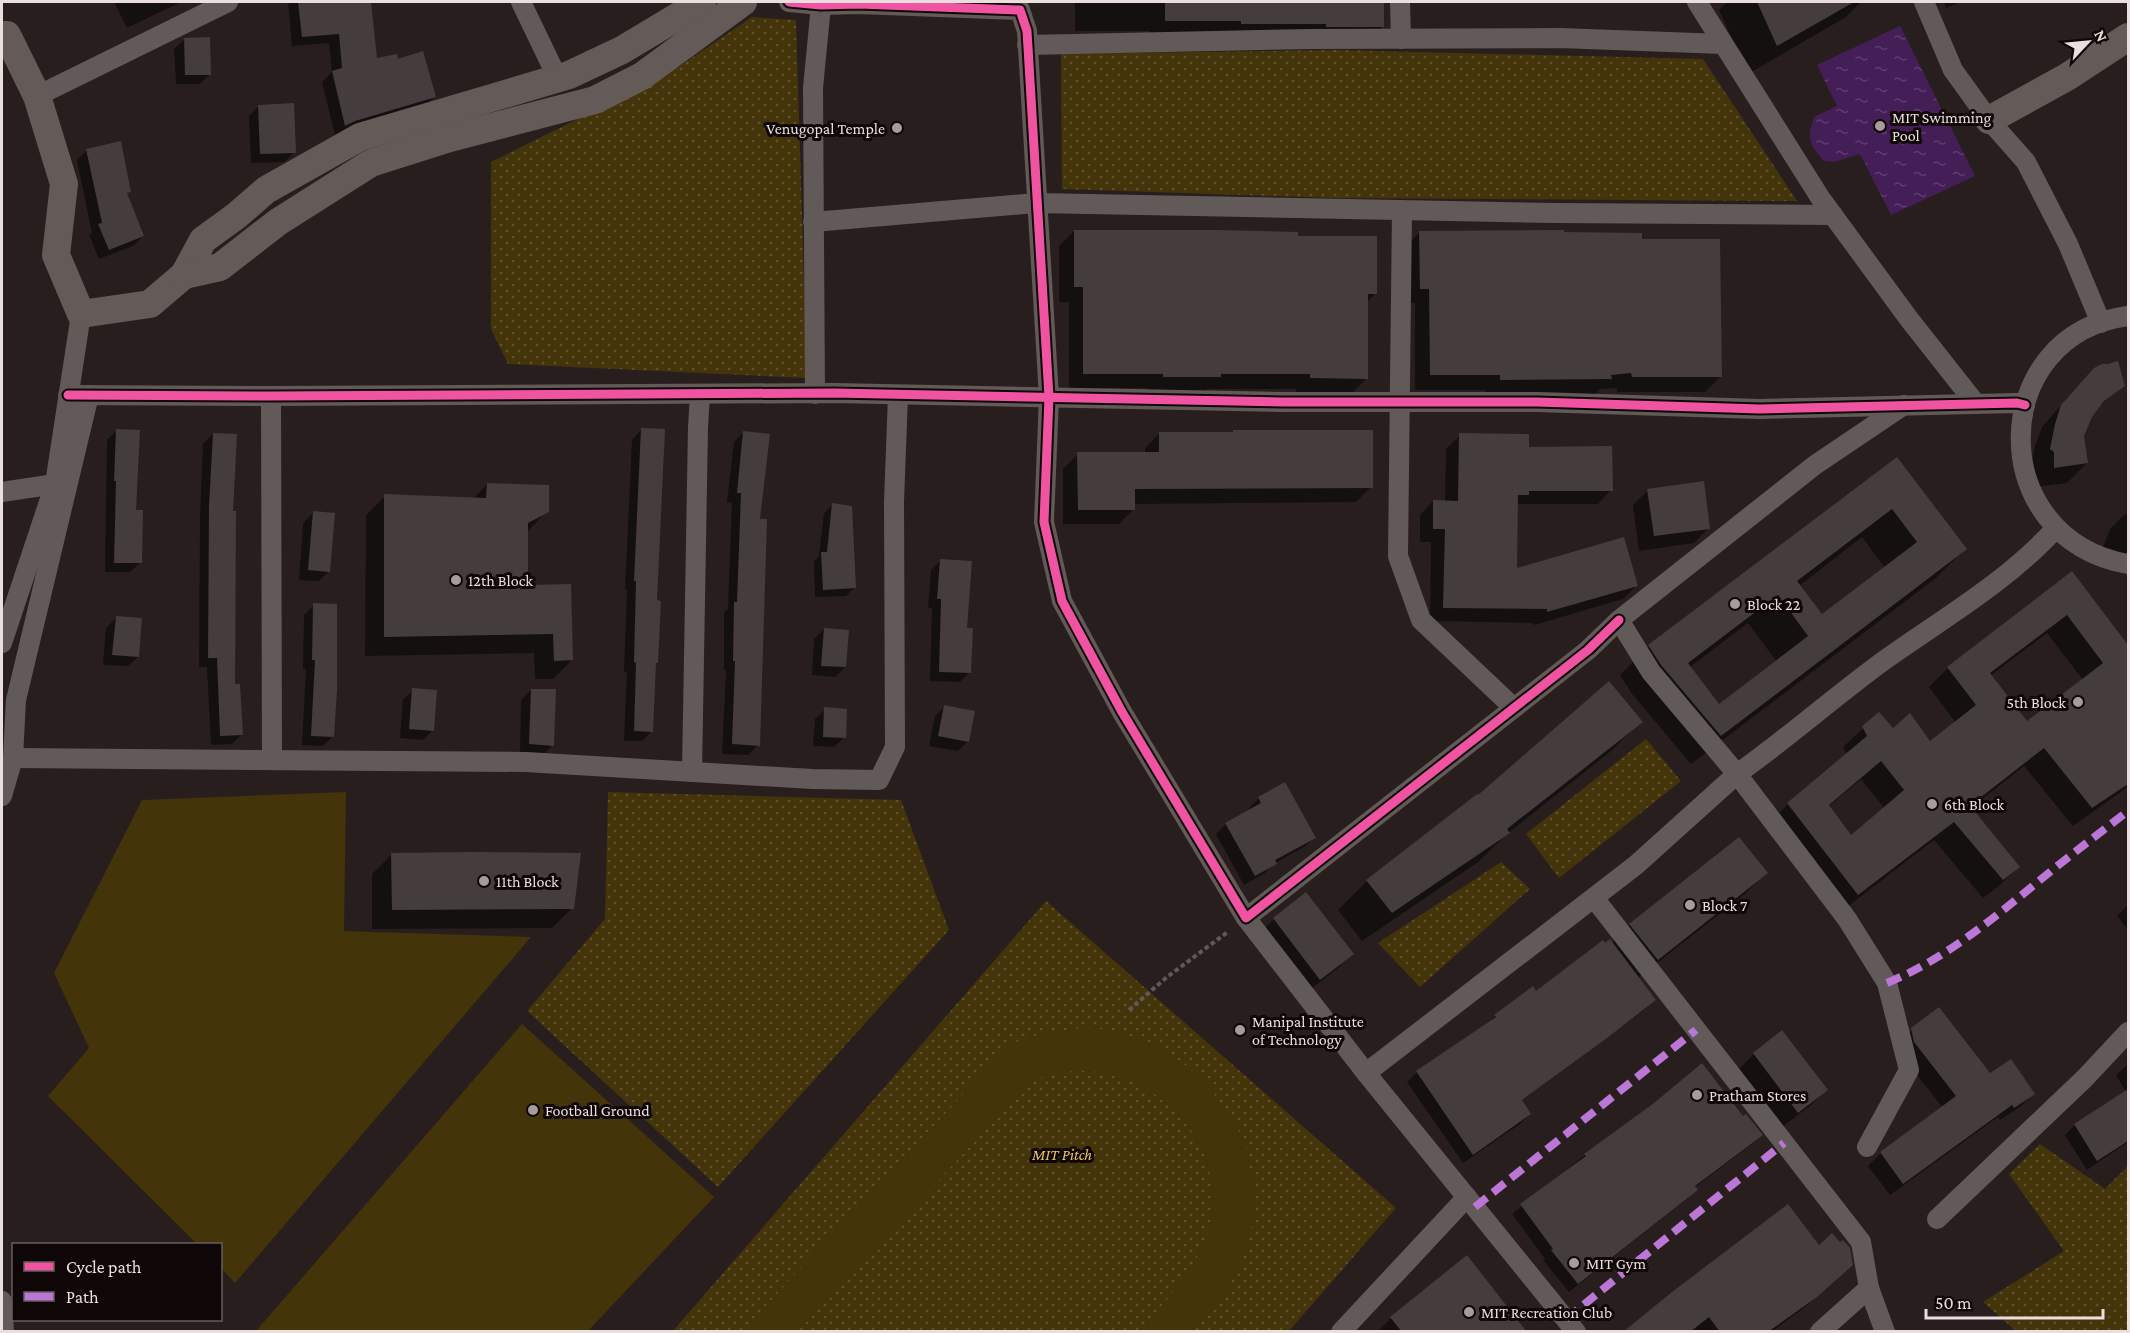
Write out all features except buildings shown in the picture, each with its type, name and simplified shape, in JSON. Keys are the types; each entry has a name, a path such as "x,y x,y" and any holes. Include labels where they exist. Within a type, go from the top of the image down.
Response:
{"main road":[{"path":"2,35 7,35 37,96 64,184 56,255 81,314 150,304 184,275 203,240 266,190 360,136 569,75 622,50 702,2"},
{"path":"184,275 220,267 278,222 371,163 450,138 595,100 642,76 743,2"},
{"path":"1989,120 2067,77 2128,37"}],"street":[{"path":"37,96 228,2"},
{"path":"521,2 558,79"},
{"path":"789,2 821,5 859,4 1020,10 1027,31 1049,397 1044,522 1062,602 1122,712 1246,918 1366,1072 1576,1332"},
{"path":"1400,2 1401,39"},
{"path":"1697,2 1833,215 1909,319 1976,404"},
{"path":"1924,2 1953,70 1989,120 2026,162 2068,244 2101,323"},
{"path":"815,394 813,88 821,5"},
{"path":"1027,45 1560,38 1724,44"},
{"path":"813,222 1036,203 1093,206 1555,213 1833,215"},
{"path":"1402,210 1398,556 1421,620 1514,708"},
{"path":"2,643 55,484 81,314"},
{"path":"2127,566 2085,550 2056,528 2039,506 2029,487 2020,438 2025,405 2037,376 2054,354 2076,336 2101,323 2128,316"},
{"path":"692,772 700,394"},
{"path":"68,395 815,394 1283,402 1537,402 1760,409 2018,403 2025,405"},
{"path":"2,796 13,758 16,700 89,395"},
{"path":"13,758 526,762 812,779 879,780 895,747 894,514 898,395"},
{"path":"271,396 272,759"},
{"path":"1246,918 1588,650 1619,620 1815,465 1904,405"},
{"path":"2,492 55,484"},
{"path":"1366,1072 1636,865 1737,774 1884,660 1948,617 2033,553 2056,528"},
{"path":"1619,620 1652,672 1737,774 1847,920 1887,982 1910,1070 1868,1147"},
{"path":"2,724 16,700"},
{"path":"1594,898 1861,1242 1869,1288 1886,1332"},
{"path":"1937,1219 2085,1078 2128,1032"},
{"path":"1341,1332 1467,1197"},
{"path":"1820,1332 1869,1288"},
{"path":"2,1301 4,1332"}],"path":[{"path":"1129,1010 1167,977 1246,918"}],"green space":[{"path":"752,17 796,20 807,378 508,364 491,329 491,162 665,76"},
{"path":"1336,50 1703,59 1797,201 1335,198 1062,189 1061,54"},
{"path":"1646,739 1681,781 1559,878 1526,834"},
{"path":"346,792 344,931 531,937 235,1283 222,1269 222,1243 196,1243 48,1096 89,1048 54,973 142,800"},
{"path":"608,792 901,800 949,930 718,1187 527,1011 605,919"},
{"path":"1501,862 1530,889 1420,987 1378,943"},
{"name":"MIT Pitch","path":"1046,901 1396,1208 1289,1331 672,1332"},
{"name":"Football Ground","path":"522,1024 714,1197 588,1331 256,1331"},
{"path":"1088,1028 1112,1030 1149,1042 1176,1058 1206,1082 1243,1137 1252,1176 1254,1217 1245,1254 1226,1292 1194,1331 1140,1331 1195,1262 1209,1229 1212,1212 1211,1177 1200,1146 1182,1118 1158,1096 1129,1080 1097,1072 1063,1072 1030,1082 798,1331 749,1331 760,1312 1010,1044 1048,1033"},
{"path":"2040,1144 2105,1189 2128,1166 2128,1331 2016,1331 1983,1302 2064,1251 2009,1174"}],"water":[{"name":"MIT Swimming Pool","path":"1900,26 1975,176 1891,215 1860,154 1834,162 1824,161 1812,145 1810,131 1814,117 1837,106 1817,65"}],"marked path":[{"path":"1887,983 1930,962 1970,936 2128,811"},
{"path":"1475,1207 1696,1030"},
{"path":"1566,1319 1784,1143"}],"cycle path":[{"path":"789,2 821,5 859,4 1020,10 1027,31 1049,397 1044,522 1062,601 1122,712 1246,918 1588,650 1619,620"},
{"path":"68,395 834,393 1283,402 1537,402 1760,409 2017,403 2025,405"}],"place":[{"name":"MIT Swimming Pool","path":"1880,126"},
{"name":"Venugopal Temple","path":"897,128"},
{"name":"12th Block","path":"456,580"},
{"name":"Block 22","path":"1735,604"},
{"name":"5th Block","path":"2078,702"},
{"name":"6th Block","path":"1932,804"},
{"name":"11th Block","path":"484,881"},
{"name":"Block 7","path":"1690,905"},
{"name":"Manipal Institute of Technology","path":"1240,1030"},
{"name":"Pratham Stores","path":"1697,1095"},
{"name":"Football Ground","path":"533,1110"},
{"name":"MIT Gym","path":"1574,1263"},
{"name":"MIT Recreation Club","path":"1469,1312"}]}
